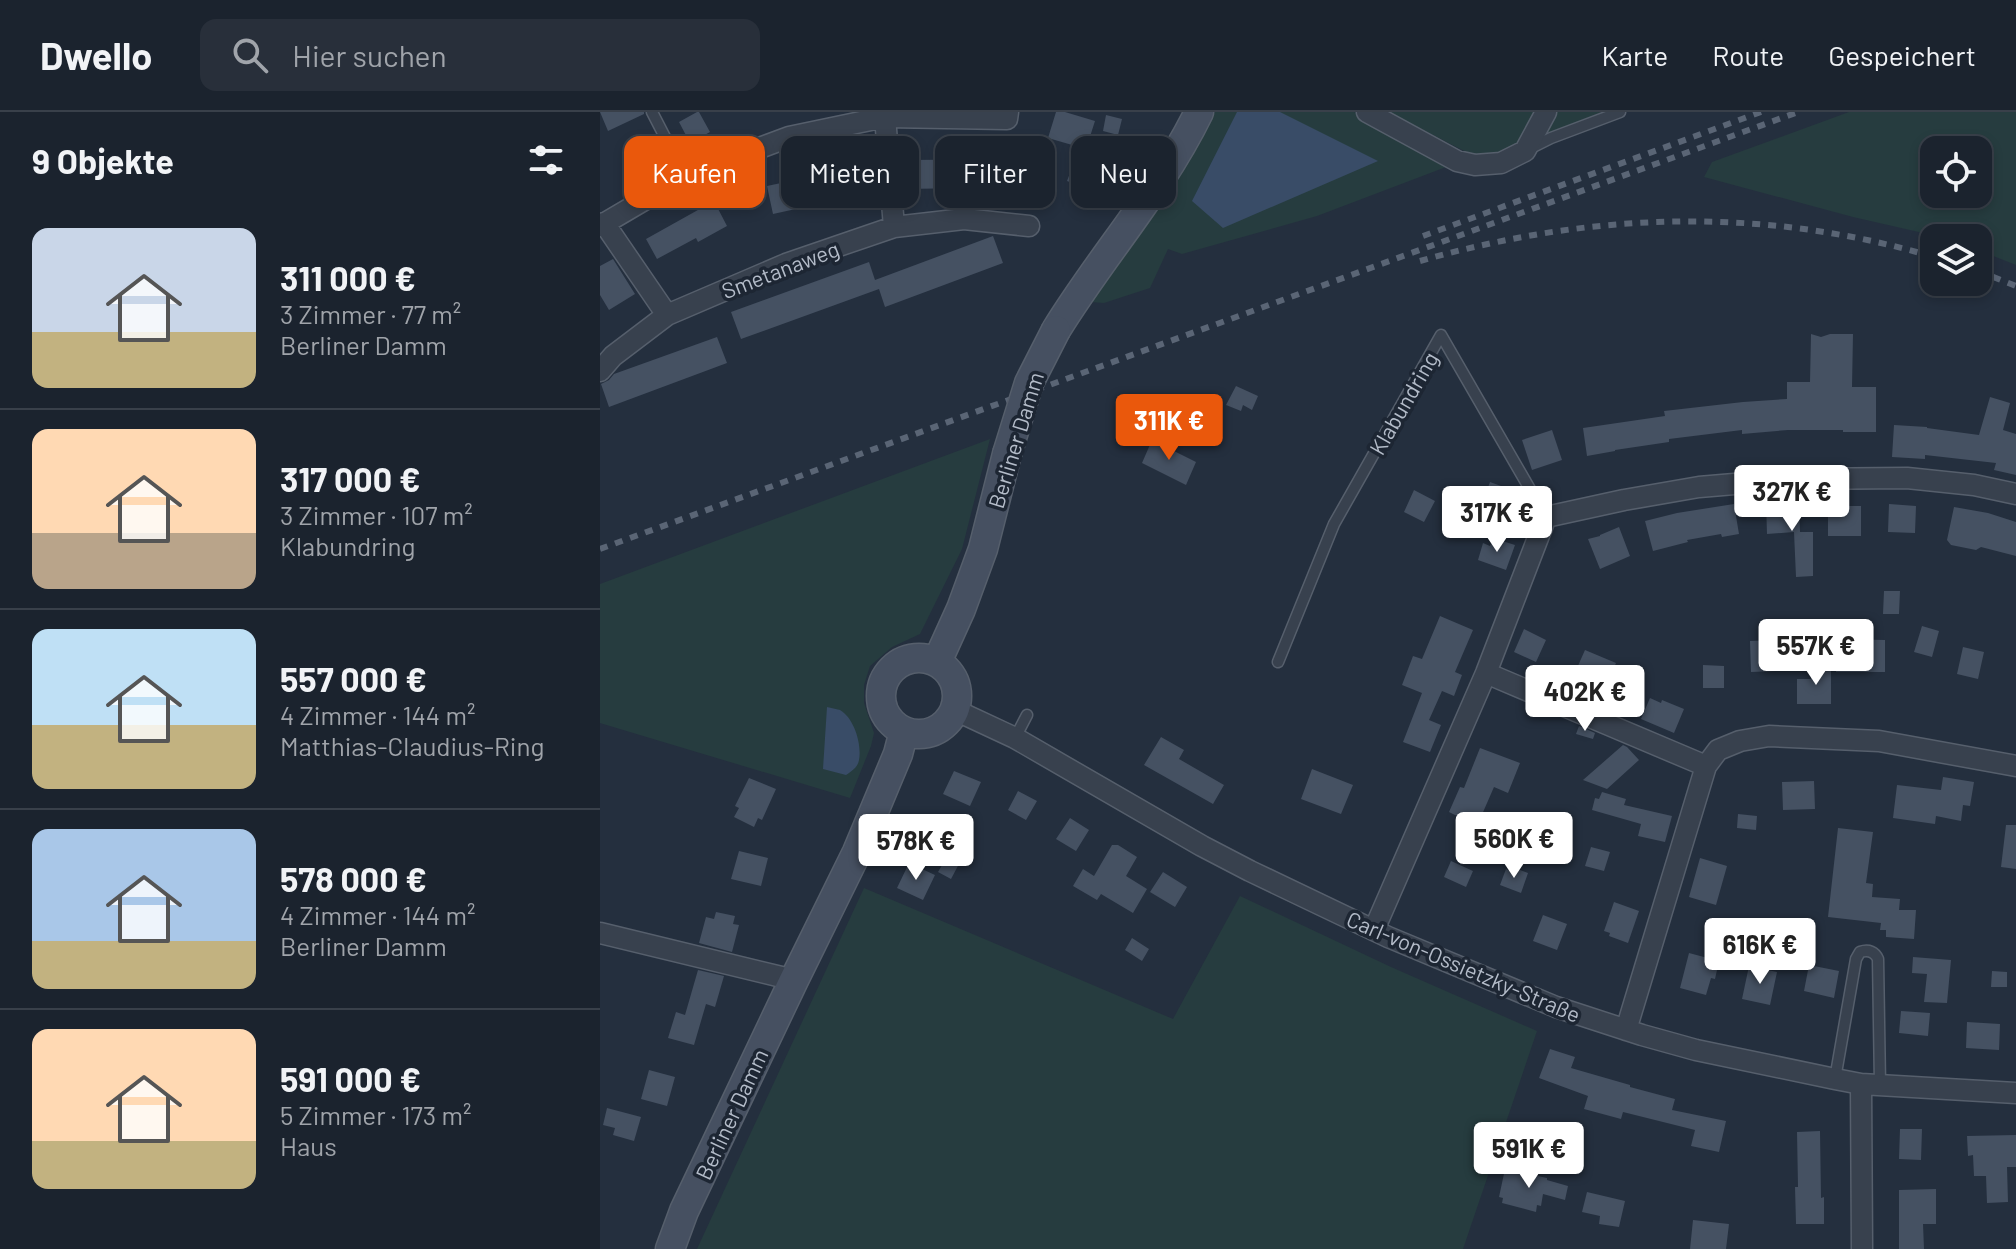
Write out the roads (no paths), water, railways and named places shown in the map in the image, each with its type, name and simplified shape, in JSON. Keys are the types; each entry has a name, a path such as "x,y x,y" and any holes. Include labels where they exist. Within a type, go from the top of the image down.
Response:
{"main road":[{"name":"Berliner Damm","path":"937,662 983,549 1015,424 1029,383 1056,330 1160,181 1199,112"},
{"path":"925,658 937,662 954,679 958,700 955,710 949,720 933,732 914,734 904,731 894,725 883,708 883,685 889,673 901,662 925,658"},
{"name":"Berliner Damm","path":"670,1249 684,1211 857,852 898,754 904,731"}],"street":[{"path":"765,146 789,137 885,117 1007,119 1008,112"},
{"path":"1367,112 1457,161 1475,165 1501,163 1525,151 1546,112"},
{"path":"885,117 894,227"},
{"path":"630,208 602,224 667,315"},
{"name":"Smetanaweg","path":"600,371 613,356 667,315 786,264 894,227 964,219 1029,226"},
{"path":"1374,930 1486,673 1546,517 1699,487 1793,479 1907,478 1974,485 2016,494"},
{"path":"1486,673 1706,766"},
{"name":"Carl-von-Ossietzky-Straße","path":"955,710 1015,738 1202,846 1374,930 1527,995 1626,1030 1727,1057 1835,1079 1871,1085 2016,1093"},
{"path":"1626,1030 1706,766 1718,750 1740,741 1769,736 1879,741 2016,766"},
{"path":"600,933 794,980"},
{"path":"1862,1249 1871,1085"}],"lane":[{"path":"652,112 664,136"},
{"path":"1525,151 1620,112"},
{"name":"Klabundring","path":"1278,662 1334,524 1441,335 1546,517"},
{"path":"1015,738 1027,715"},
{"path":"1835,1079 1856,959 1860,952 1869,951 1878,959 1871,1085"}],"water":[{"path":"1237,112 1280,112 1378,161 1223,228 1192,201"},
{"path":"827,707 845,714 858,739 858,762 846,775 823,769"}],"railway":[{"path":"1423,236 1761,112"},
{"path":"600,549 1798,112"},
{"path":"1420,261 1549,233 1613,225 1677,222 1741,223 1805,229 1920,254"},
{"path":"1992,277 2016,286"}]}
